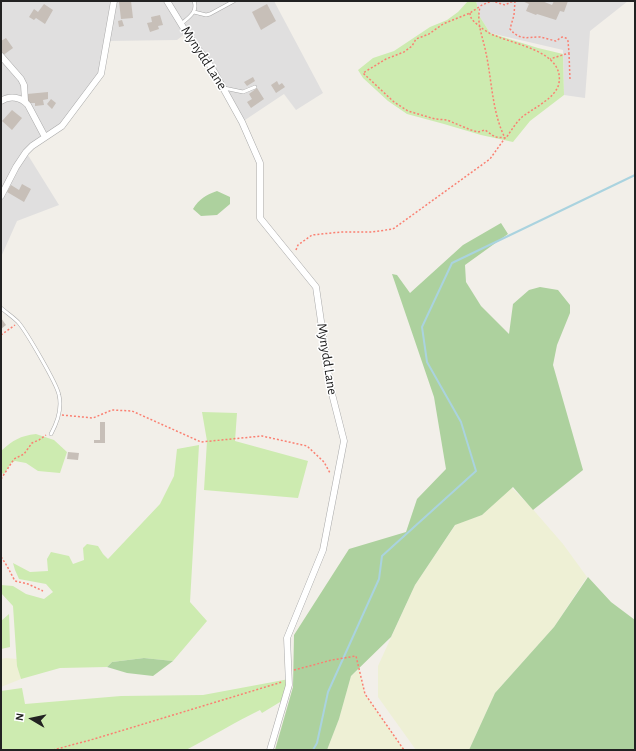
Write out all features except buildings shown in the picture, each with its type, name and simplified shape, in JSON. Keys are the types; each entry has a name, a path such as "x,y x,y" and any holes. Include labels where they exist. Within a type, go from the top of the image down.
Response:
{"street":[{"path":"1,195 26,152 32,146 62,126 101,74 114,1"},
{"name":"Mynydd Lane","path":"167,1 223,87 242,122 260,163 260,218 316,288 331,390 344,441 323,550 287,638 289,685 270,750"},
{"path":"1,56 21,79 24,85 25,101 45,137"},
{"path":"1,101 6,98 16,98 25,101"}],"lane":[{"path":"181,24 194,12 196,6 194,1"},
{"path":"194,12 206,15 210,14 234,1"},
{"path":"223,87 243,92 255,87"},
{"path":"1,308 18,323 55,385 59,395 59,415 51,434"}],"path":[{"path":"485,1 470,13 443,24 429,34 416,39 412,46 404,52 386,59 363,73 394,102 408,111 435,119 447,120 478,132 485,130 495,137 505,138"},
{"path":"480,6 492,2 505,5 514,1 514,15 510,29 515,35 531,38 541,37 556,41 562,37 566,38 568,41 570,80"},
{"path":"480,6 478,16 479,26 486,54 490,83 500,129 505,138"},
{"path":"292,258 298,245 312,235 341,232 372,232 393,229 490,159 522,118 543,103 558,87 560,76 557,67 550,59 538,52 495,36 479,26 470,17 470,13"},
{"path":"550,59 569,53"},
{"path":"1,335 18,323"},
{"path":"59,415 93,418 112,410 132,411 201,442 262,436 307,446 324,462 336,482"},
{"path":"1,479 14,459 24,454 32,443 39,440 46,434 51,434"},
{"path":"1,557 9,567 10,573 15,581 28,584 43,591"},
{"path":"289,671 332,660 356,656 365,694 404,750"},
{"path":"54,750 289,679"}],"shaded area":[{"path":"1,1 274,1 323,93 296,110 284,94 242,122 212,68 186,33 177,40 107,41 101,74 62,126 26,152 59,205 17,221 1,257"},
{"path":"476,1 628,1 590,31 585,98 564,95 563,50 490,33 480,17"}],"green space":[{"path":"468,1 476,1 480,17 490,33 563,54 564,95 530,121 513,142 481,135 407,114 388,101 363,78 358,70 373,58 394,51 430,27 447,20 458,12"},
{"path":"217,191 230,197 230,204 217,215 201,216 193,209 203,198"},
{"path":"501,223 508,234 465,265 466,282 481,306 509,334 513,304 529,290 540,287 558,290 570,305 570,313 557,345 553,365 583,470 533,510 513,487 482,515 455,525 415,585 391,637 351,676 339,719 327,750 275,750 293,687 294,635 349,549 406,532 417,499 446,469 434,397 392,274 397,275 410,293 463,245"},
{"path":"202,412 237,413 235,441 308,461 298,498 204,490 207,441"},
{"path":"36,434 54,440 67,452 60,473 38,471 26,463 15,461 11,463 4,474 1,473 1,451 17,439"},
{"path":"199,445 190,602 207,621 173,661 144,658 112,662 107,667 60,668 21,679 17,666 13,606 1,593 1,585 13,586 26,594 44,599 53,592 46,584 19,579 13,563 30,572 48,571 47,559 51,552 69,556 73,564 84,560 83,548 87,544 98,546 108,559 160,504 174,476 177,449"},
{"path":"511,487 530,506 563,544 587,577 554,627 495,693 469,750 416,750 378,697 378,666 415,585 456,524 482,515"},
{"path":"588,577 611,602 635,620 635,750 469,750 495,693 554,627"},
{"path":"9,614 10,647 1,649 1,621"},
{"path":"144,658 173,661 153,676 127,673 107,667 112,662"},
{"path":"1,659 17,659 21,679 1,687"},
{"path":"359,669 365,694 404,750 327,750 339,719 351,676"},
{"path":"289,679 285,699 262,713 260,710 241,719 186,750 1,750 1,691 22,688 25,704 121,696 203,695"}],"waterway":[{"path":"313,750 317,743 328,692 379,579 382,556 476,471 461,422 427,362 422,327 452,263 635,175"}]}
